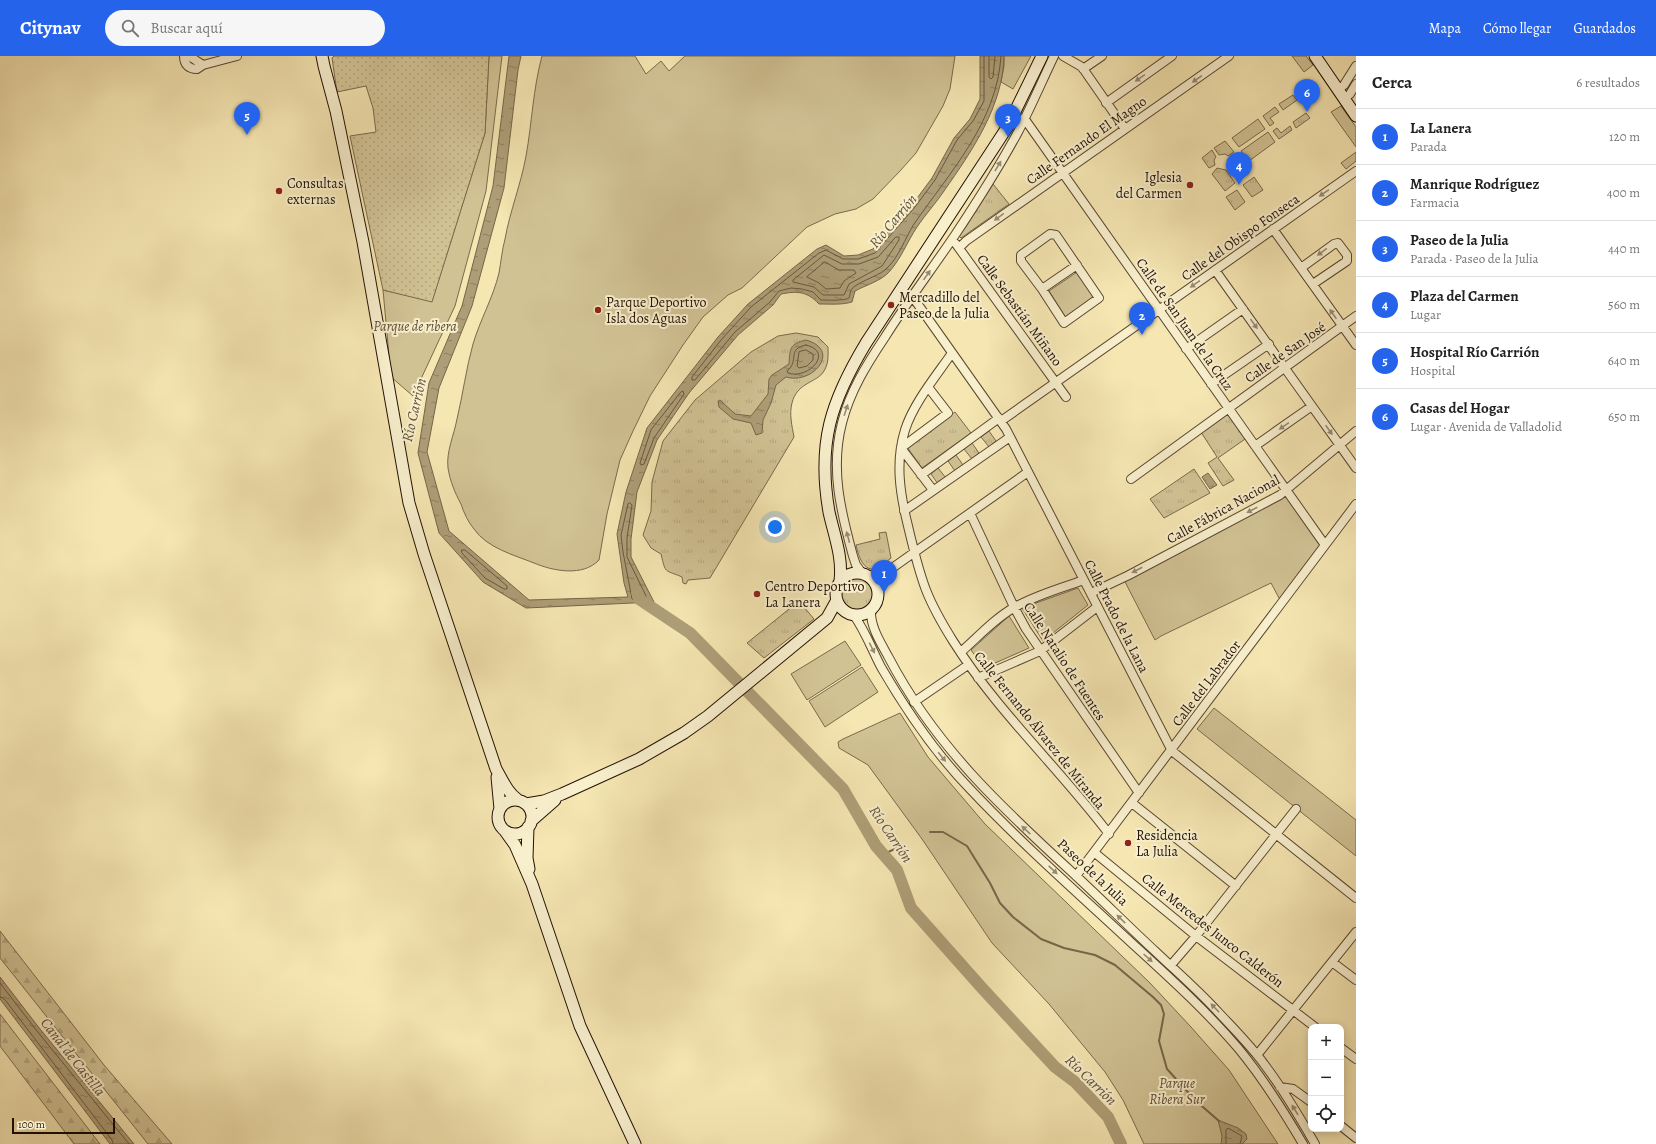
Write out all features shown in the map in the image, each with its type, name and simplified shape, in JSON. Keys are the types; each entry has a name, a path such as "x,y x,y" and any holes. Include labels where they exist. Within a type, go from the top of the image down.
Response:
{"main road":[{"path":"323,56 336,110 363,242 410,503 424,554 496,769 510,794 522,802 531,812 527,858 532,884"},
{"path":"841,561 846,568 861,574 876,585 878,598 871,610 863,614 849,612 839,606 837,600 837,588 840,581 841,561 829,512 825,467 828,430 839,394 849,372 866,343 1008,126 1042,56"},
{"path":"1315,56 1346,94"},
{"path":"1324,56 1346,94 1356,116"},
{"path":"840,581 846,575 861,574"},
{"path":"500,809 508,801 544,801 660,748 708,716 827,618 837,600"},
{"path":"827,618 849,612"},
{"path":"496,769 500,809 498,822 515,845 532,884 580,1026 635,1144"},
{"path":"505,831 510,833 520,833 548,804 562,794"}],"street":[{"path":"184,56 186,66 190,69 198,70 202,65 237,56"},
{"path":"189,56 202,65"},
{"path":"888,571 861,574 856,565 838,498 837,465 840,428 858,378 912,296 952,239 999,166 1054,56"},
{"path":"1063,56 1083,69 1125,129"},
{"path":"1083,69 1101,56"},
{"path":"1106,102 1172,56"},
{"name":"Calle Fernando El Magno","path":"959,248 966,241 1062,172 1229,56"},
{"path":"1346,94 1356,66"},
{"path":"1346,94 1356,84"},
{"name":"Calle de San Juan de la Cruz","path":"1024,118 1325,545"},
{"name":"Calle del Obispo Fonseca","path":"921,475 1056,383 1356,171"},
{"path":"1273,229 1356,345"},
{"path":"1050,234 1056,235 1077,265 1099,298 1064,323 1042,289 1021,261 1021,255 1050,234"},
{"name":"Calle Sebastián Miñano","path":"952,239 1066,397"},
{"path":"1301,268 1334,244 1338,243 1347,255 1347,261 1313,284"},
{"path":"1042,289 1077,265"},
{"path":"1215,270 1356,468"},
{"name":"Calle Prado de la Lana","path":"912,296 1010,436 1172,751 1356,898"},
{"path":"1186,349 1244,309"},
{"name":"Calle de San José","path":"1131,478 1356,316"},
{"path":"1211,384 1269,344"},
{"name":"Calle Fernando Álvarez de Miranda","path":"952,353 928,387 905,429 899,460 899,477 904,511 914,552 926,591 942,623 968,665 1109,834"},
{"path":"928,387 948,413 901,448 933,490"},
{"path":"1255,446 1312,406"},
{"name":"Calle Fábrica Nacional","path":"1091,593 1129,575 1286,491 1356,431"},
{"path":"904,511 1010,436"},
{"path":"876,585 888,571 1028,472"},
{"name":"Calle del Labrador","path":"1076,876 1172,751 1356,504"},
{"name":"Calle Natalio de Fuentes","path":"970,513 1014,607 1040,651 1139,793"},
{"path":"960,652 1014,607 1030,599 1084,580"},
{"path":"978,678 1040,651 1097,607"},
{"name":"Paseo de la Julia","path":"871,610 871,621 875,631 914,702 963,766 1006,810 1219,1012 1256,1055 1280,1087 1315,1144"},
{"name":"Paseo de la Julia","path":"849,612 860,624 882,667 912,716 953,770 970,789 1028,846 1182,989 1212,1020 1256,1071 1286,1115 1303,1144"},
{"path":"914,702 968,665"},
{"path":"1132,803 1236,886"},
{"path":"1171,965 1277,835 1296,809"},
{"name":"Calle Mercedes Junco Calderón","path":"1095,853 1196,936 1311,1024"},
{"path":"1256,1055 1356,932"},
{"path":"1332,962 1356,980"},
{"path":"1344,1050 1356,1059"},
{"path":"1280,1087 1294,1089 1308,1100"},
{"path":"1344,1128 1355,1135"}],"green space":[{"path":"334,56 489,56 485,133 432,302 383,290 350,136 376,132 373,108 366,86 337,92 332,58"},
{"name":"Parque de ribera","path":"489,56 502,56 486,191 455,306 413,396 391,377 383,290 432,301 485,133"},
{"name":"Parque Deportivo Isla dos Aguas","path":"542,56 635,56 646,74 661,61 669,71 685,56 955,56 950,89 943,106 916,153 873,199 856,209 835,214 807,227 742,288 728,295 703,317 650,396 620,460 607,514 599,560 585,569 576,571 559,570 542,566 501,550 479,536 466,517 453,487 448,468 449,450 456,425 471,353 476,335 499,273 507,229 524,166"},
{"path":"1004,56 1031,56 1013,89 1001,82"},
{"path":"1292,56 1306,56 1313,65 1304,72"},
{"path":"1293,95 1297,100 1283,110 1279,104"},
{"path":"1341,106 1356,127 1356,147 1331,112"},
{"path":"1275,107 1279,112 1270,118 1274,123 1270,126 1263,116"},
{"path":"1306,113 1310,118 1296,128 1293,122"},
{"path":"1258,119 1265,129 1239,147 1232,138"},
{"path":"1290,126 1292,130 1279,139 1273,131 1277,128 1281,133"},
{"path":"1268,132 1275,142 1249,161 1241,151"},
{"path":"1225,141 1234,152 1228,156 1225,154 1219,155 1214,148"},
{"path":"1212,150 1216,157 1214,160 1215,165 1209,168 1202,158"},
{"path":"1356,152 1356,161 1346,169 1341,163"},
{"path":"1236,155 1249,173 1238,181 1228,168 1231,164 1230,159"},
{"path":"1217,168 1226,170 1235,183 1225,191 1212,174"},
{"path":"1254,177 1263,190 1252,197 1243,185"},
{"path":"993,184 1009,204 961,238 959,236"},
{"path":"1237,190 1245,202 1235,210 1226,197"},
{"path":"1077,272 1095,298 1066,318 1049,291"},
{"path":"796,333 818,337 828,347 826,368 821,375 802,387 795,396 791,411 794,437 710,578 688,580 686,584 683,583 682,577 669,572 665,568 661,554 651,548 643,535 651,511 652,482 663,441 695,400 751,352 778,336"},
{"path":"1228,408 1248,437 1218,458 1234,480 1223,486 1208,463 1217,457 1199,429"},
{"path":"955,412 971,433 922,468 907,447"},
{"path":"989,431 996,441 989,447 981,437"},
{"path":"972,443 979,453 972,459 964,449"},
{"path":"956,455 963,465 955,471 948,461"},
{"path":"938,468 946,478 938,484 931,474"},
{"path":"1194,469 1210,493 1164,518 1150,499"},
{"path":"1286,491 1325,545 1284,601 1279,598 1271,583 1155,640 1123,578"},
{"path":"886,532 891,558 878,568 873,569 865,566 858,553 856,545 880,539 879,533"},
{"path":"853,573 861,573 869,576 875,582 878,594 875,606 869,612 861,615 853,615 845,612 839,606 836,598 836,590 839,582 845,576"},
{"path":"1078,588 1088,605 1043,641 1022,608"},
{"path":"799,601 814,619 764,658 747,643"},
{"path":"1009,616 1029,648 984,668 971,650"},
{"path":"845,641 861,665 807,700 791,674"},
{"path":"862,667 878,692 825,727 809,701"},
{"path":"1214,708 1356,820 1356,856 1197,729"},
{"name":"Parque Ribera Sur","path":"900,713 928,757 985,824 1150,983 1229,1070 1278,1144 1144,1144 1123,1100 1105,1072 1049,1004 992,943 922,839 868,765 839,748 838,742 843,739"},
{"path":"0,931 104,1065 172,1144 148,1144 0,958"},
{"path":"0,1014 100,1144 74,1144 0,1046"}],"water":[{"path":"509,56 521,56 504,188 472,306 439,388 427,452 449,531 529,600 628,597 624,583 617,534 626,492 647,428 718,337 748,304 817,249 826,245 844,256 858,255 873,249 912,205 932,178 954,138 970,119 980,99 980,56 1004,56 998,93 992,110 975,144 941,196 917,227 897,262 889,272 878,280 855,291 852,302 848,303 819,304 806,294 792,292 781,294 773,305 738,335 689,393 657,440 637,492 631,539 631,557 654,602 526,608 483,582 439,533 418,453 429,383 462,306 493,186"},
{"path":"806,340 817,345 822,351 823,358 820,365 806,376 796,378 786,377 776,385 771,403 763,420 762,433 756,435 751,423 733,419 719,407 718,401 720,400 735,414 751,416 768,394 769,379 772,375 789,364 790,351 793,345"},
{"path":"1208,473 1217,485 1210,489 1202,477"},
{"path":"0,977 40,1029 134,1144 110,1144 0,999"},
{"path":"1218,1120 1238,1128 1246,1134 1247,1139 1242,1144 1221,1144 1222,1136"}],"waterway":[{"name":"Río Carrión","path":"637,592 639,599 690,633 843,789 876,846 897,870 911,908 1055,1067 1075,1082 1108,1117 1121,1144"},
{"path":"930,832 943,832 967,846 990,883 1000,903 1013,917 1041,939 1064,948 1095,955 1115,965 1153,997 1161,1005 1164,1014 1159,1041 1167,1069 1196,1101 1219,1121"},
{"path":"884,854 899,847"}],"place":[{"name":"Casas del Hogar","path":"1307,112"},
{"name":"Hospital Río Carrión","path":"247,135"},
{"name":"Paseo de la Julia","path":"1008,137"},
{"name":"Iglesia del Carmen","path":"1190,185"},
{"name":"Plaza del Carmen","path":"1239,185"},
{"name":"Consultas externas","path":"279,191"},
{"name":"Mercadillo del Paseo de la Julia","path":"891,305"},
{"name":"Parque Deportivo Isla dos Aguas","path":"598,310"},
{"name":"Manrique Rodríguez","path":"1142,335"},
{"name":"La Lanera","path":"884,593"},
{"name":"Centro Deportivo La Lanera","path":"757,594"},
{"name":"Residencia La Julia","path":"1128,843"}],"water label":[{"name":"Canal de Castilla","path":"73,1057"}]}
